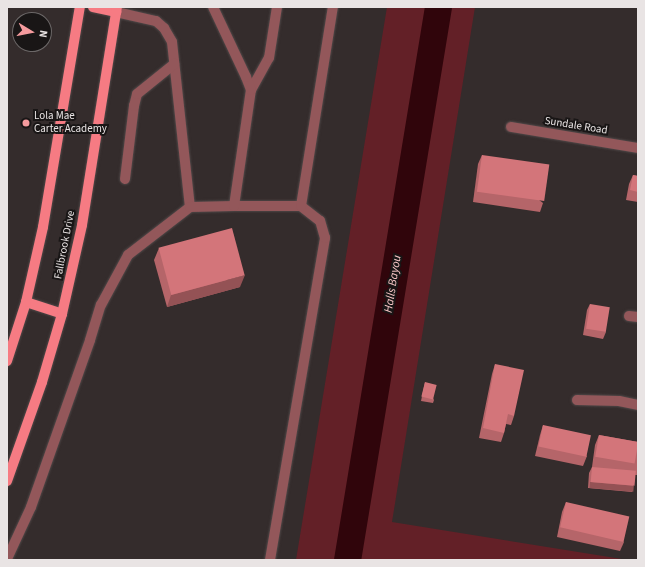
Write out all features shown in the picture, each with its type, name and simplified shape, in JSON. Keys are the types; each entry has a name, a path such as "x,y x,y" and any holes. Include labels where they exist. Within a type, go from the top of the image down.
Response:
{"main road":[{"path":"7,361 26,302 43,227 80,7"},
{"path":"93,7 117,9"},
{"name":"Fallbrook Drive","path":"7,481 40,388 62,314 82,225 117,9"},
{"path":"26,302 62,314"}],"street":[{"path":"213,7 251,90"},
{"path":"234,206 251,90 269,58 277,7"},
{"path":"301,206 333,7"},
{"path":"117,9 156,21 164,28 172,42 190,207"},
{"path":"125,179 134,106 137,94 174,64"},
{"name":"Sundale Road","path":"511,127 638,148"},
{"path":"7,559 31,507 101,305 128,255 190,207 301,206 320,221 324,238 270,560"},
{"path":"577,400 619,402 638,405"}],"shaded area":[{"path":"387,7 475,7 392,522 628,560 296,560"}],"building":[{"path":"482,155 549,164 544,201 477,192"},
{"path":"633,175 638,176 638,192 630,190"},
{"path":"232,228 245,275 171,295 159,248"},
{"path":"590,304 610,307 606,332 586,329"},
{"path":"495,364 524,370 514,416 508,414 504,433 483,428"},
{"path":"425,382 437,385 433,399 421,397"},
{"path":"543,425 591,435 586,457 538,447"},
{"path":"599,435 638,442 635,464 595,457"},
{"path":"592,467 636,471 635,486 591,482"},
{"path":"566,502 629,517 623,542 560,527"}],"waterway":[{"name":"Halls Bayou","path":"347,560 438,7"}],"place":[{"name":"Lola Mae Carter Academy","path":"26,123"}]}
